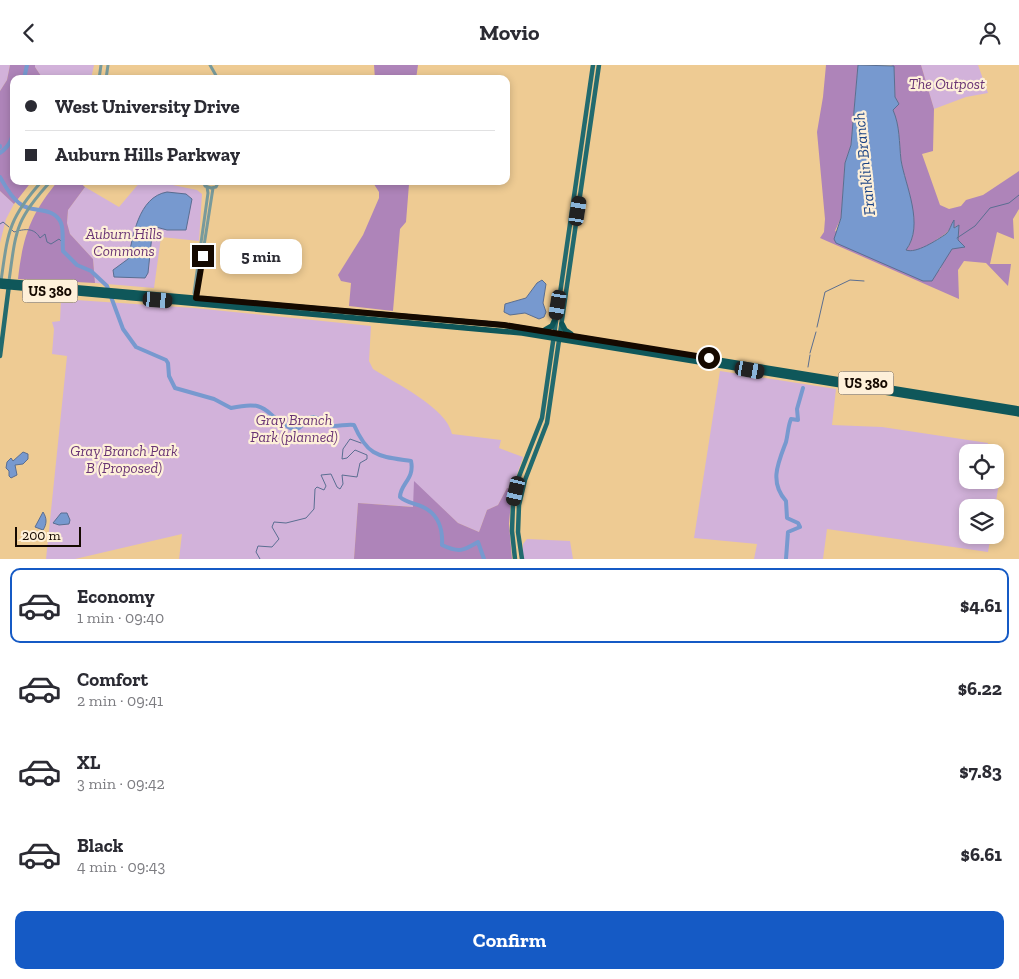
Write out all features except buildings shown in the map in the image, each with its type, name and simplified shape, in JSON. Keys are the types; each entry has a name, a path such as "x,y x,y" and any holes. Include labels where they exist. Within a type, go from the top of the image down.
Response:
{"highway":[{"name":"US 380","path":"0,283 409,316 545,331 557,335 932,397 1017,408"},
{"name":"US 380","path":"195,300 365,318 572,335 612,344"},
{"path":"365,318 405,319 409,316"},
{"path":"545,331 552,326 556,317"},
{"path":"562,323 565,331 572,335"},
{"name":"US 380","path":"932,397 963,405 1019,415"},
{"path":"963,405 1010,410 1017,408"}],"main road":[{"path":"522,559 518,532 519,505 524,480 547,423 552,395 557,335 556,317 593,65"},
{"path":"515,559 512,531 513,503 518,479 542,418 557,335 562,323 599,65"},
{"path":"0,283 0,291"},
{"path":"0,356 9,284"},
{"path":"545,394 552,395"},
{"path":"532,444 538,446"}],"street":[{"path":"0,283 7,238 17,211 38,185"},
{"path":"9,284 14,240 23,215 48,185"},
{"path":"195,300 213,188 216,185"},
{"path":"195,300 194,293 208,193 207,187 213,188"}],"green space":[{"path":"0,65 10,65 7,80 0,91"},
{"path":"35,65 94,65 92,75 40,75"},
{"name":"The Outpost","path":"921,65 978,65 988,93 966,97 934,109"},
{"name":"Auburn Hills Commons","path":"138,185 173,185 197,190 202,194 199,241 161,237 154,288 95,283 93,259 70,234 67,223 68,210 85,187 119,207"},
{"path":"0,191 14,204 6,219 0,243"},
{"path":"61,299 194,308 371,326 369,361 373,369 431,406 448,424 452,434 501,440 499,448 523,457 512,489 507,488 498,505 487,510 479,532 458,523 414,482 414,507 358,503 354,559 179,559 182,534 75,559 46,559 67,356 52,354 54,329 52,322 60,321"},
{"path":"720,371 836,389 832,425 882,427 988,443 959,444 959,489 998,489 996,499 959,499 959,544 989,544 988,552 827,529 823,559 754,559 757,544 694,538"},
{"path":"527,539 570,541 573,559 523,559 523,544"}],"shaded area":[{"path":"10,65 35,65 40,75 10,75 10,185 29,185 14,204 0,191 0,91 7,80"},
{"path":"374,65 418,65 417,75 375,75"},
{"path":"826,65 858,65 851,145 845,163 841,218 835,231 940,270 943,261 952,249 964,246 958,240 959,225 953,228 954,221 946,233 931,243 920,249 906,250 914,229 914,217 901,159 898,128 893,110 899,104 895,97 894,67 891,65 921,65 934,109 933,151 922,154 940,205 949,209 961,206 966,200 983,195 1019,171 1019,209 1013,219 1014,239 997,232 990,264 1011,264 1008,286 986,263 964,261 958,270 959,299 820,238 824,232 825,219 817,132"},
{"path":"55,185 83,185 85,187 68,210 67,223 70,234 93,259 95,283 18,279 25,238 34,216"},
{"path":"375,185 409,185 406,222 400,229 393,311 349,306 351,283 341,281 338,275 363,235 379,198 379,192"},
{"path":"414,481 458,523 479,532 487,510 498,505 507,488 512,489 509,524 512,559 354,559 358,503 413,507"}],"water":[{"path":"858,65 894,66 895,97 899,104 893,110 898,128 901,160 914,217 914,229 906,250 915,250 937,240 947,233 954,220 954,228 959,225 958,240 965,247 952,249 932,281 923,281 836,243 834,239 841,218 845,163 851,145"},
{"path":"167,192 186,194 192,199 186,230 167,230 156,227 152,235 148,273 145,278 114,277 113,270 128,259 138,219 143,210 149,201 157,195"},
{"path":"542,280 546,284 543,303 546,312 544,317 539,319 525,313 510,315 504,312 505,304 526,298 537,283"},
{"path":"23,452 28,454 28,459 23,464 15,465 17,475 11,478 6,468 7,462 11,458 13,461"},
{"path":"43,512 46,521 43,530 35,527"},
{"path":"61,513 67,513 70,520 69,524 59,525 53,523"}],"waterway":[{"path":"25,75 27,65"},
{"path":"0,153 10,142"},
{"path":"0,177 11,195 19,203 57,217 62,226 63,251 77,265 91,271 107,286 123,329 136,347 166,360 169,376 175,388 214,399 231,408 244,406 261,407 294,430 312,417 334,426 354,425 364,443 375,453 390,458 411,461 411,472 402,488 400,497 405,501 423,507 436,518 442,533 442,545 461,550 478,542 484,559"},
{"path":"957,238 975,226 990,208 1009,203 1019,195"},
{"path":"0,224 3,222 9,227"},
{"path":"12,230 14,232 32,230 40,238 45,234 47,242 51,244 59,239 61,241"},
{"name":"Franklin Branch","path":"817,327 825,292 850,280 864,281"},
{"name":"Franklin Branch","path":"810,353 816,332"},
{"name":"Franklin Branch","path":"808,367 810,355"},
{"name":"Franklin Branch","path":"786,559 788,532 800,527 798,523 787,518 786,501 781,494 776,480 789,424 791,419 798,420 797,409 803,388"},
{"path":"260,559 256,552 258,546 272,547 279,539 272,527 274,522 286,523 306,518 314,509 315,489 317,487 324,490 326,486 321,475 331,474 337,487 340,489 343,484 342,475 357,477 360,463 367,459 367,455 355,450 347,458 342,459 343,449 350,439 361,443"}],"route":[{"path":"203,256 196,298 504,325 709,358"}],"park label":[{"name":"Gray Branch Park (planned)","path":"294,428"},
{"name":"Gray Branch Park B (Proposed)","path":"124,460"}]}
